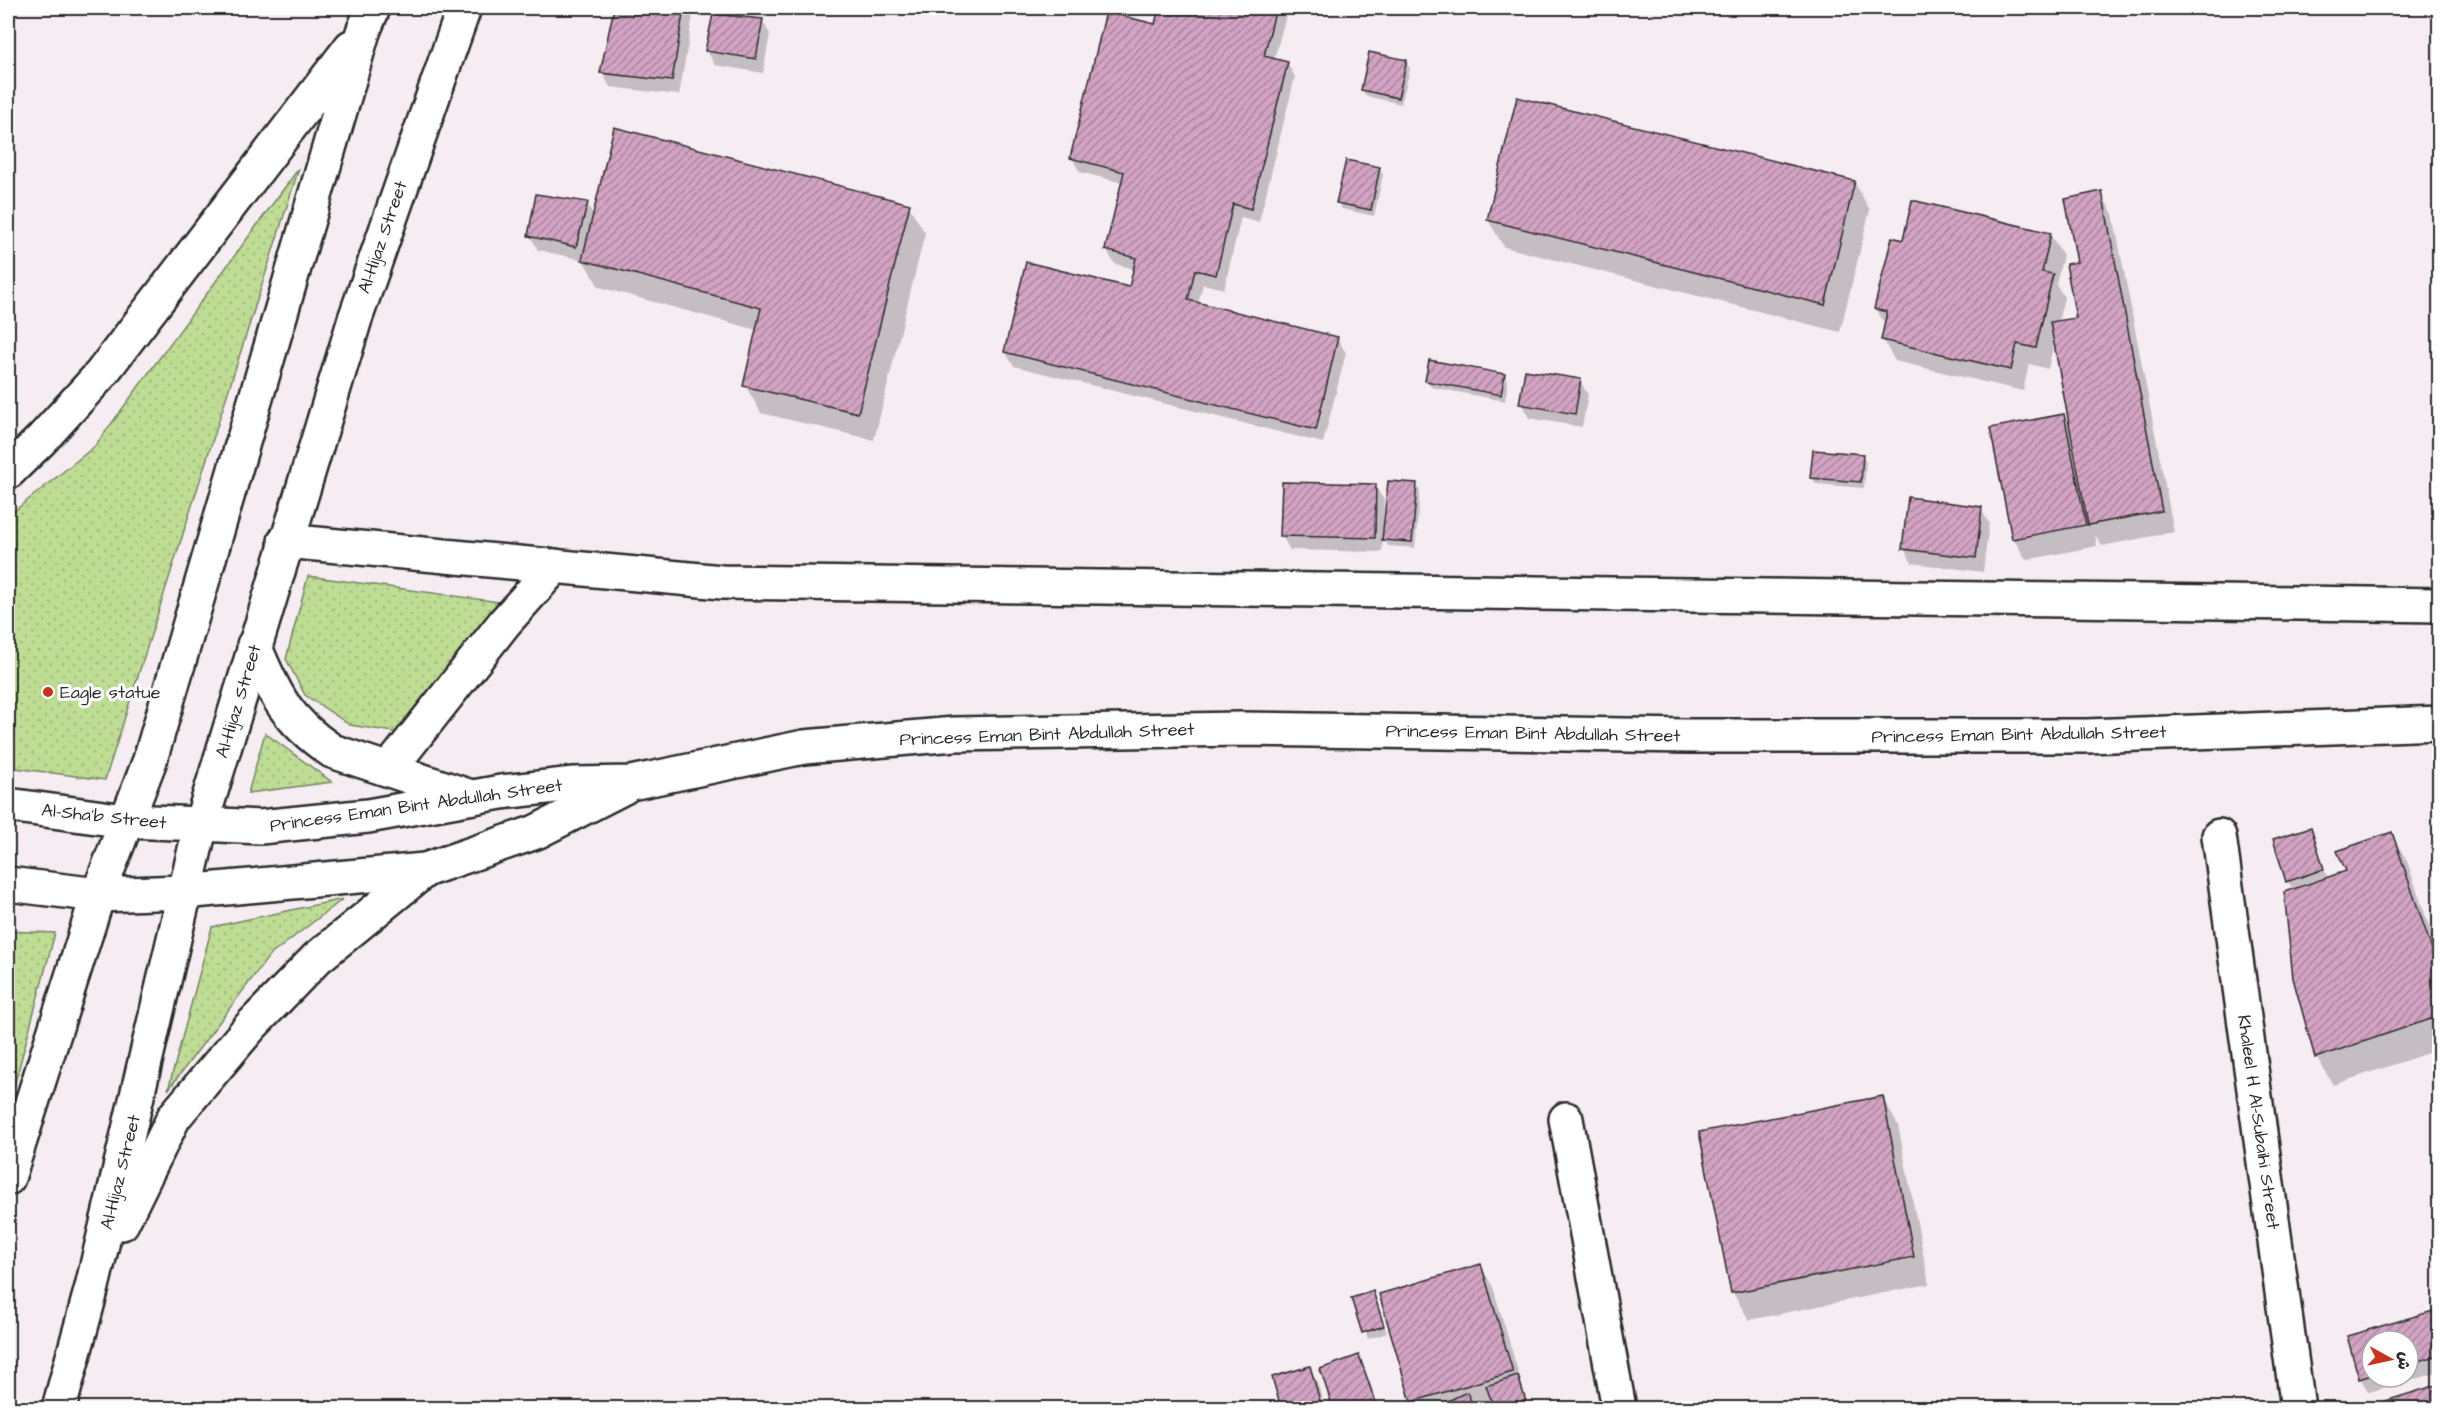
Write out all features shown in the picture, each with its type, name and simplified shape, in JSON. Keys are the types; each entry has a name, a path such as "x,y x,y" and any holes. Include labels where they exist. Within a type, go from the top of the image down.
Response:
{"street":[{"name":"Al-Hijaz Street","path":"59,1408 92,1287 172,956 183,892 201,824 285,541 355,319 464,8"},
{"path":"8,472 42,439 101,374 368,20"},
{"path":"8,1178 99,895 150,760 368,20"},
{"path":"285,541 722,582 2439,605"},
{"path":"390,768 505,622 555,566"},
{"path":"254,645 273,692 284,708 314,739 332,751 390,768 471,797"},
{"name":"Princess Eman Bint Abdullah Street","path":"201,824 260,827 368,816 471,797 574,784 631,783 804,747 955,734 1240,729 1689,736 2086,736 2439,723"},
{"name":"Princess Eman Bint Abdullah Street","path":"183,892 425,870 536,832 631,783"},
{"name":"Al-Sha'b Street","path":"8,805 126,821 201,824"},
{"name":"Khaleel H Al-Subaihi Street","path":"2219,836 2298,1408"},
{"path":"92,1287 174,1117 251,1026 316,958 425,870"},
{"path":"8,884 99,895 183,892"},
{"path":"1566,1119 1619,1408"}],"green space":[{"path":"299,168 105,780 8,767 8,516 95,446"},
{"path":"308,576 514,604 406,734 350,725 305,695 286,659"},
{"path":"265,733 332,782 248,793"},
{"path":"343,899 269,956 168,1090 212,927"},
{"path":"8,931 55,933 8,1109"}],"building":[{"path":"614,8 684,8 672,81 600,73"},
{"path":"1159,8 1276,8 1264,56 1288,62 1251,209 1233,204 1216,275 1195,270 1188,300 1338,337 1316,430 1004,352 1026,262 1129,287 1136,258 1105,250 1124,172 1070,158 1106,12 1155,24"},
{"path":"713,14 763,19 756,59 705,51"},
{"path":"1369,52 1407,60 1398,98 1361,90"},
{"path":"1517,97 1855,181 1825,305 1487,220"},
{"path":"614,127 910,204 858,413 743,386 761,308 582,260"},
{"path":"1346,160 1380,167 1371,210 1336,203"},
{"path":"2102,191 2162,511 2088,525 2050,322 2076,318 2066,264 2077,262 2065,199"},
{"path":"536,194 588,202 576,247 528,236"},
{"path":"1912,200 2051,233 2042,272 2053,274 2036,348 2017,344 2011,370 1881,340 1887,312 1874,309 1892,237 1903,240"},
{"path":"1429,360 1505,374 1501,395 1425,381"},
{"path":"1525,370 1581,379 1575,414 1519,404"},
{"path":"2064,414 2086,525 2012,539 1990,428"},
{"path":"1813,450 1863,454 1861,482 1810,478"},
{"path":"1388,481 1417,483 1412,542 1382,540"},
{"path":"1282,482 1376,484 1375,538 1280,536"},
{"path":"1908,497 1982,507 1976,558 1902,549"},
{"path":"2311,827 2324,869 2286,882 2273,839"},
{"path":"2392,832 2440,973 2440,1016 2315,1058 2293,978 2284,892 2346,871 2337,851"},
{"path":"1883,1096 1914,1257 1731,1293 1699,1132"},
{"path":"1481,1264 1513,1372 1411,1402 1379,1294"},
{"path":"1373,1291 1384,1326 1362,1333 1351,1298"},
{"path":"2440,1309 2440,1355 2420,1361 2420,1329 2371,1329"},
{"path":"2360,1332 2359,1379 2347,1336"},
{"path":"1359,1355 1377,1407 1333,1408 1320,1369"},
{"path":"1310,1366 1322,1408 1281,1408 1272,1377"},
{"path":"1518,1376 1528,1408 1494,1408 1486,1386"},
{"path":"2440,1384 2440,1408 2377,1408 2376,1404"},
{"path":"1467,1392 1474,1408 1446,1408 1443,1403"}],"place":[{"name":"Eagle statue","path":"48,692"}]}
